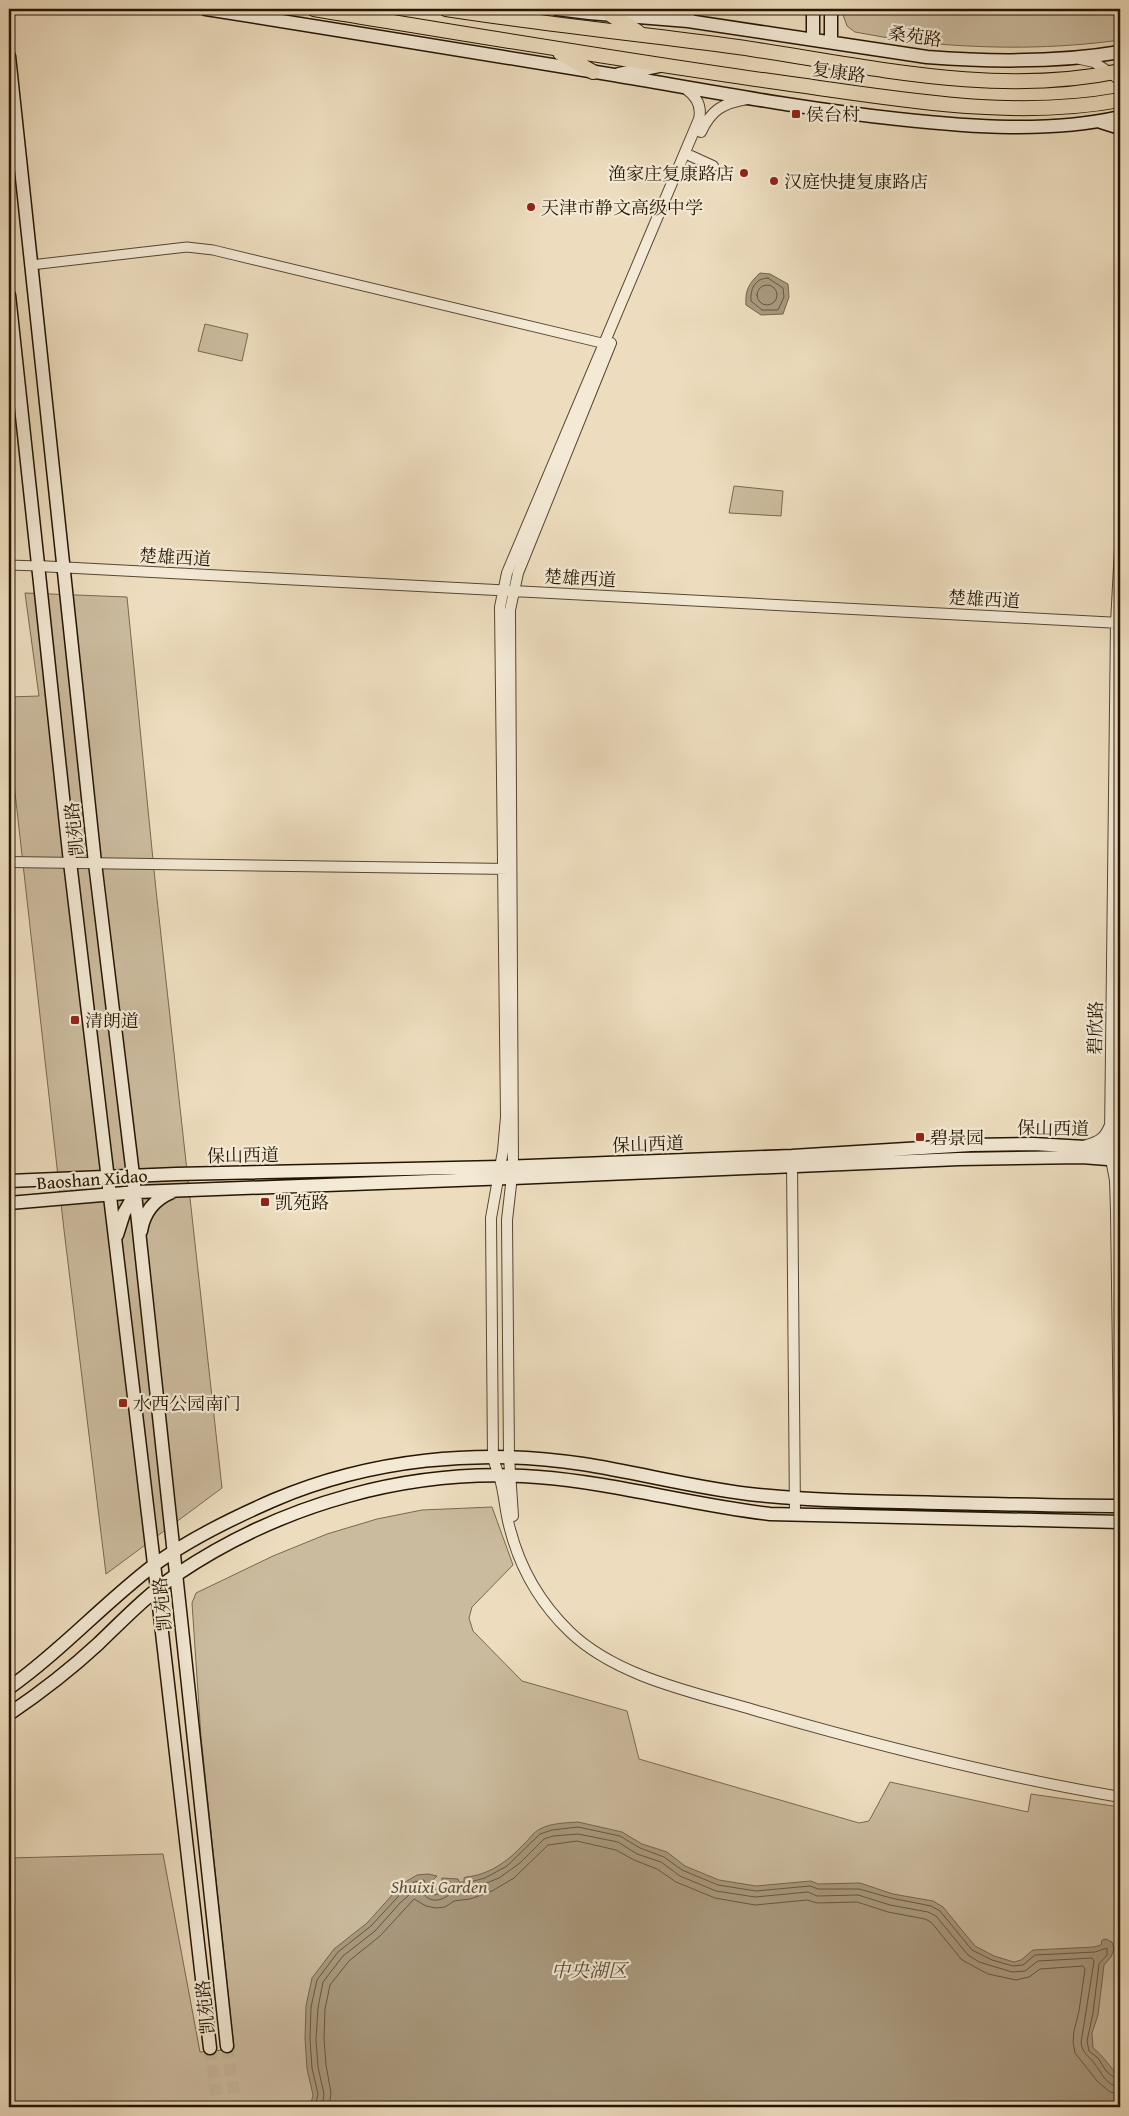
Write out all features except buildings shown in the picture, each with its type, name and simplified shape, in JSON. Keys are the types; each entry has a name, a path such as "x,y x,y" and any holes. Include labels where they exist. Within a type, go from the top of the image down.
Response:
{"highway":[{"name":"复康路","path":"314,9 661,66 952,105 1025,109 1073,106 1120,100"},
{"name":"复康路","path":"446,9 536,23 643,34 950,77 1026,80 1117,75"},
{"path":"611,15 643,34"},
{"path":"553,48 593,72"}],"main road":[{"path":"206,9 613,75 748,99 876,117 961,125 1034,126 1120,117"},
{"name":"桑苑路","path":"557,9 611,15 689,15 813,39 927,57 1028,61 1075,58 1120,52"},
{"path":"813,9 813,39"},
{"path":"830,9 831,42"},
{"path":"557,25 589,13"},
{"name":"凯苑路","path":"9,56 95,863 133,1175 227,2046"},
{"path":"613,75 661,66"},
{"path":"1096,121 1120,128"},
{"name":"凯苑路","path":"9,295 108,1194 116,1242 149,1526 157,1567 210,2048"},
{"path":"1082,1151 1096,1154 1115,1144"},
{"name":"保山西道","path":"177,1190 506,1173 792,1161 978,1158 1082,1151"},
{"name":"保山西道","path":"176,1174 506,1173"},
{"path":"116,1242 121,1219 135,1193 153,1180 176,1174"},
{"name":"Baoshan Xidao","path":"9,1181 176,1174"},
{"path":"140,1241 144,1218 151,1206 160,1198 177,1190"},
{"name":"Baoshan Xidao","path":"9,1203 177,1190"},
{"path":"9,1688 55,1652 124,1590 157,1567 174,1552 274,1501 315,1485 399,1464 466,1458 509,1457 547,1459 585,1464 716,1489 796,1498 834,1501 1120,1507"},
{"path":"9,1714 64,1674 158,1589 177,1575 226,1546 299,1512 333,1500 412,1483 444,1479 504,1476 573,1481 734,1510 795,1515 1120,1522"},
{"path":"138,1606 147,1593 157,1567 170,1514"},
{"path":"124,1590 142,1564 148,1546 149,1526"}],"street":[{"path":"1075,58 1094,62 1117,75"},
{"path":"686,88 695,97 699,105 699,119 607,344 521,564 508,590 510,610 506,1173 509,1457 504,1476 509,1527 529,1579 545,1602 570,1632 589,1648 620,1666 701,1694 864,1742 1006,1776 1120,1794"},
{"path":"607,344 710,115 726,105 748,99"},
{"path":"691,156 713,166"},
{"path":"30,265 187,247 213,250 607,344"},
{"name":"碧欣路","path":"1120,548 1115,1144 1120,1507"},
{"path":"9,565 38,566"},
{"name":"楚雄西道","path":"38,566 1118,623"},
{"path":"9,862 507,869"},
{"name":"碧欣路","path":"1115,1144 1120,868"},
{"path":"1082,1151 1100,1140 1107,1132 1115,1144"},
{"path":"792,1161 795,1515"},
{"path":"504,1476 493,1458 491,1218 506,1173"}],"green space":[{"path":"841,9 1120,9 1120,40 1072,45 1023,47 917,42 855,32 847,26"},
{"path":"205,324 248,334 242,361 198,351"},
{"path":"734,486 783,491 781,516 729,513"},
{"path":"25,593 127,597 156,890 222,1488 106,1574 64,1230 9,739 9,697 39,696"},
{"name":"Shuixi Garden","path":"492,1507 513,1565 472,1607 469,1618 473,1631 522,1681 627,1711 639,1759 859,1823 869,1821 890,1782 1028,1812 1031,1794 1120,1807 1120,2107 9,2107 9,1858 163,1854 200,2052 234,2049 201,1737 192,1603 196,1593 273,1556 327,1534 377,1519 422,1510"}],"water":[{"path":"760,273 770,274 788,284 789,297 783,314 761,315 746,305 746,295 749,287"},
{"name":"中央湖区","path":"578,1822 622,1832 642,1844 667,1852 685,1866 719,1880 756,1886 811,1881 818,1884 860,1883 893,1894 933,1901 943,1907 975,1946 994,1956 1014,1962 1021,1960 1033,1950 1094,1947 1101,1945 1102,1940 1106,1939 1112,1942 1114,1949 1111,1957 1104,1965 1098,2015 1092,2033 1093,2048 1120,2077 1120,2107 310,2107 313,2095 307,2069 305,2038 306,2006 312,1978 334,1949 367,1923 402,1884 417,1875 428,1874 437,1876 430,1883 435,1890 441,1886 442,1878 458,1879 459,1882 464,1882 466,1877 490,1870 504,1862 540,1829 553,1824"}],"tunnel":[{"path":"227,2046 236,2107"},
{"path":"210,2048 218,2107"}],"place":[{"name":"侯台村","path":"796,114"},
{"name":"渔家庄复康路店","path":"744,173"},
{"name":"汉庭快捷复康路店","path":"774,181"},
{"name":"天津市静文高级中学","path":"531,207"},
{"name":"清朗道","path":"75,1020"},
{"name":"碧景园","path":"920,1137"},
{"name":"凯苑路","path":"265,1202"},
{"name":"水西公园南门","path":"123,1403"}]}
